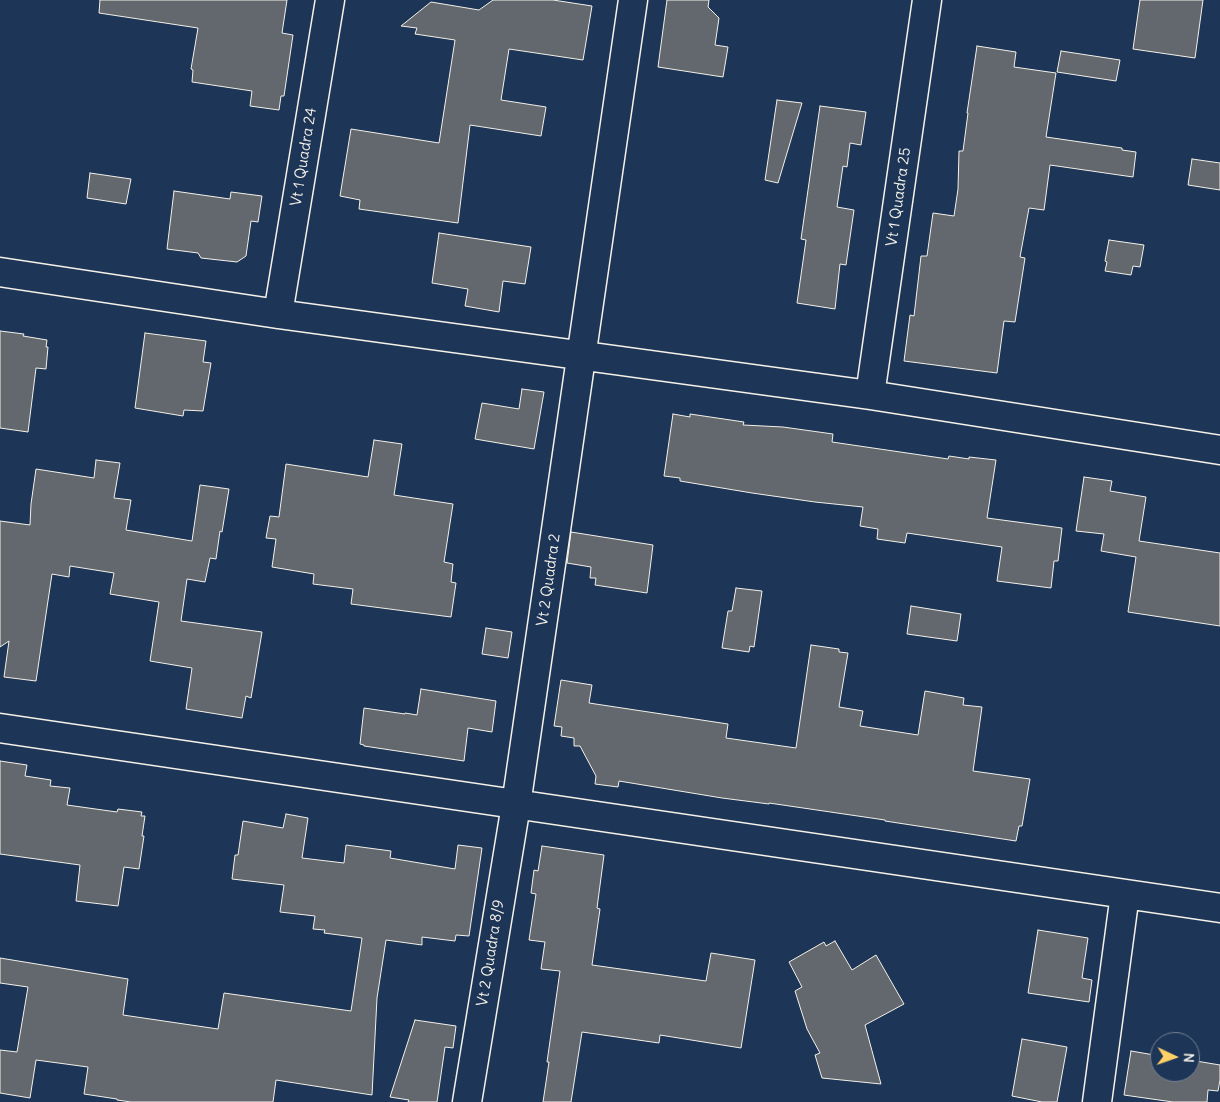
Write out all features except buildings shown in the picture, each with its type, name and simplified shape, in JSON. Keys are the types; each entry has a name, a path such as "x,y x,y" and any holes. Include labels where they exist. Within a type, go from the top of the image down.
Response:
{"street":[{"name":"Vt 1 Quadra 24","path":"278,314 330,0"},
{"name":"Vt 2 Quadra 2","path":"516,805 633,0"},
{"name":"Vt 1 Quadra 25","path":"870,395 927,0"},
{"path":"0,272 278,314 870,395 1220,450"},
{"path":"0,728 1220,908"},
{"name":"Vt 2 Quadra 8/9","path":"467,1102 516,805"},
{"path":"1097,1102 1125,894"}]}
